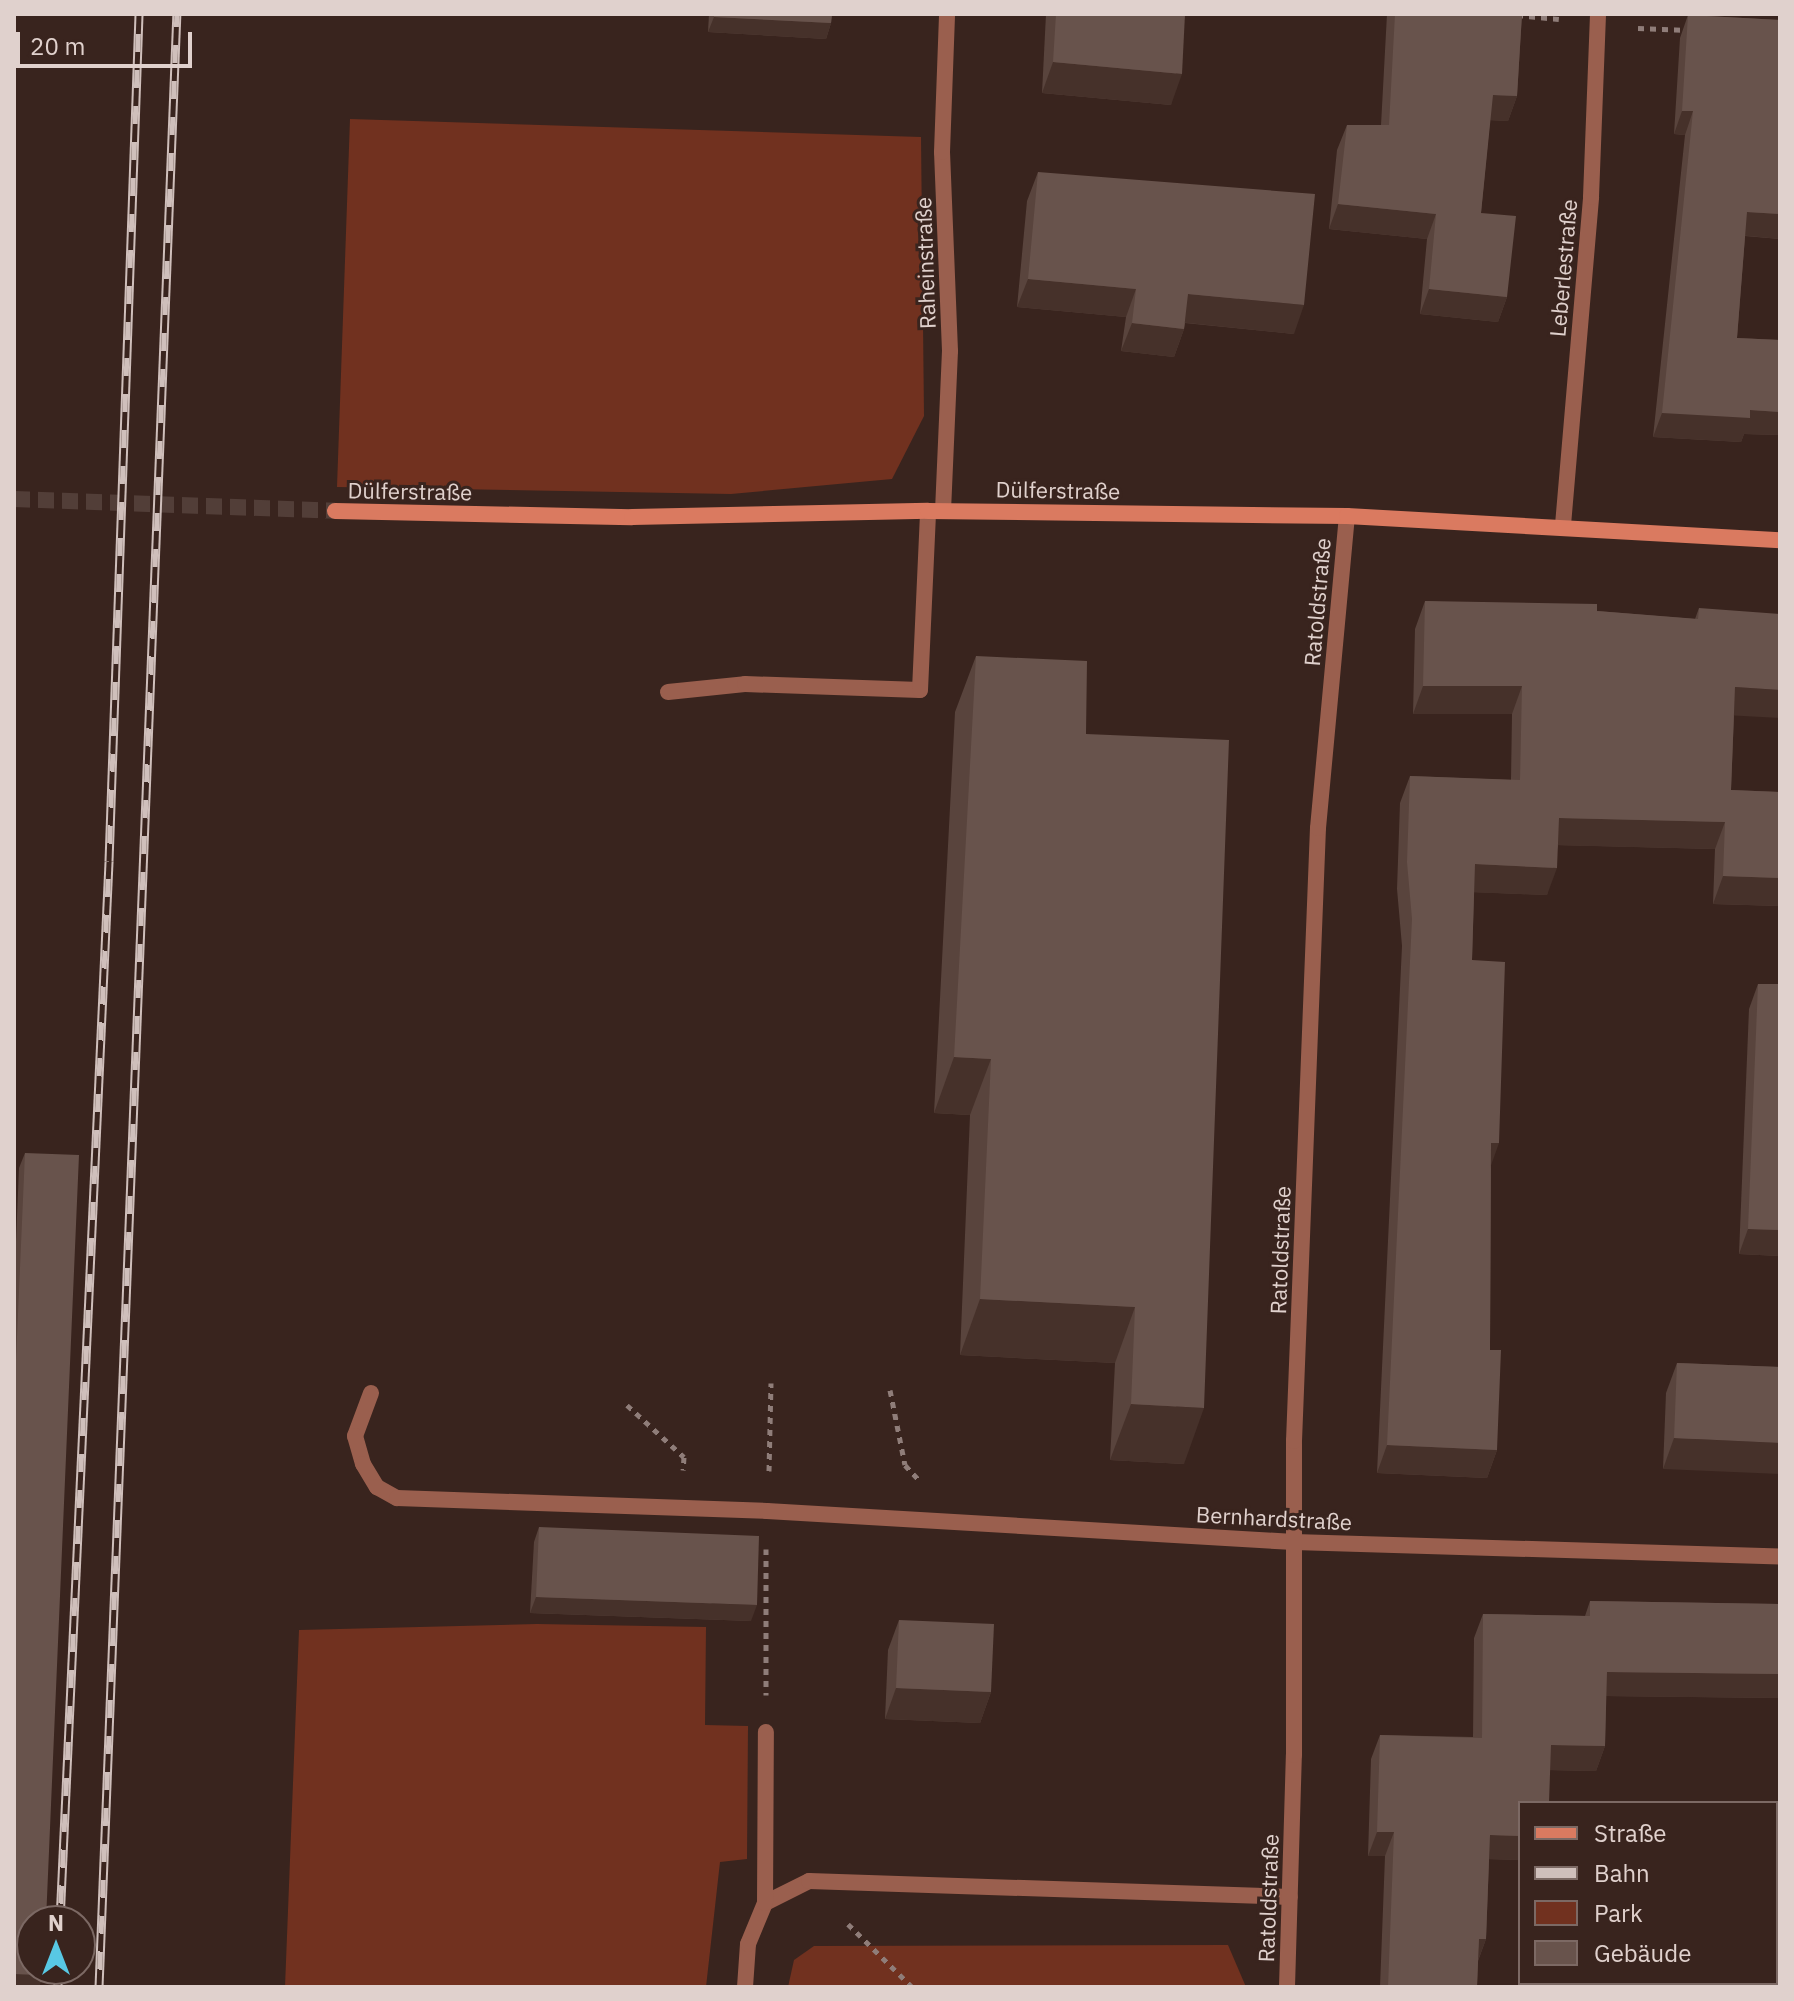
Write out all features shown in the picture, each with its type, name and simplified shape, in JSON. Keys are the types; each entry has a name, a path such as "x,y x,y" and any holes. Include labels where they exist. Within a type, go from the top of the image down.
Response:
{"main road":[{"name":"Dülferstraße","path":"335,511 632,517 936,511 1347,516 1563,525 1780,540"}],"street":[{"name":"Raheinstraße","path":"668,692 745,684 920,690 950,351 942,152 947,14"},
{"name":"Leberlestraße","path":"1563,525 1591,197 1598,14"},
{"name":"Ratoldstraße","path":"1287,1987 1294,1542 1318,828 1347,516"},
{"name":"Bernhardstraße","path":"371,1393 355,1436 363,1464 377,1487 397,1498 682,1506 1294,1542 1780,1556"},
{"path":"745,1987 748,1944 765,1903 766,1732"},
{"path":"765,1903 809,1881 1290,1897"}],"path":[{"path":"1514,15 1568,19"},
{"path":"1629,27 1704,31"},
{"path":"768,1478 771,1383"},
{"path":"890,1390 905,1465"},
{"path":"627,1405 684,1457 682,1506"},
{"path":"751,1582 766,1587"},
{"path":"751,1591 766,1587"},
{"path":"766,1587 766,1732"},
{"path":"840,1922 854,1926 912,1987"}],"green space":[{"path":"350,119 921,137 924,416 892,479 731,494 337,487"},
{"path":"537,1624 706,1627 705,1725 748,1726 747,1859 720,1862 706,1987 285,1987 299,1630"},
{"path":"1228,1945 1246,1987 788,1987 794,1960 814,1946"}],"building":[{"path":"714,14 832,14 831,23 714,17"},
{"path":"1056,14 1185,14 1182,74 1053,62"},
{"path":"1395,14 1522,14 1517,96 1493,95 1481,213 1516,216 1507,297 1429,289 1436,214 1338,204 1347,125 1389,125"},
{"path":"1688,15 1780,20 1780,214 1747,212 1737,338 1780,340 1780,412 1750,410 1750,418 1662,413 1693,111 1682,111"},
{"path":"1038,172 1315,194 1304,305 1188,294 1184,329 1132,323 1136,289 1028,279"},
{"path":"1425,601 1597,604 1597,611 1698,619 1699,608 1780,614 1780,690 1735,687 1731,790 1780,792 1780,878 1723,876 1725,822 1559,818 1557,868 1475,864 1472,960 1505,962 1499,1143 1491,1143 1490,1350 1501,1350 1497,1450 1387,1445 1412,919 1407,862 1410,776 1520,780 1522,686 1423,686"},
{"path":"976,656 1087,661 1086,734 1229,740 1204,1408 1131,1404 1135,1307 980,1299 991,1059 954,1057"},
{"path":"1758,984 1780,984 1780,1230 1748,1229"},
{"path":"25,1153 79,1155 47,1905 16,1905 16,1974 14,1974 14,1406"},
{"path":"1677,1363 1780,1367 1780,1443 1674,1438"},
{"path":"539,1527 759,1536 757,1605 536,1597"},
{"path":"1590,1601 1780,1604 1780,1674 1607,1672 1605,1746 1551,1745 1549,1801 1518,1801 1518,1836 1490,1835 1486,1939 1479,1939 1477,1987 1388,1987 1394,1832 1377,1832 1380,1735 1482,1738 1483,1614 1590,1616"},
{"path":"899,1620 994,1624 991,1692 896,1688"},
{"path":"1590,1985 1684,1985 1684,1987"}],"tunnel":[{"path":"14,499 335,511"}],"railway":[{"path":"61,1905 109,861 139,14"},
{"path":"99,1987 177,14"}]}
